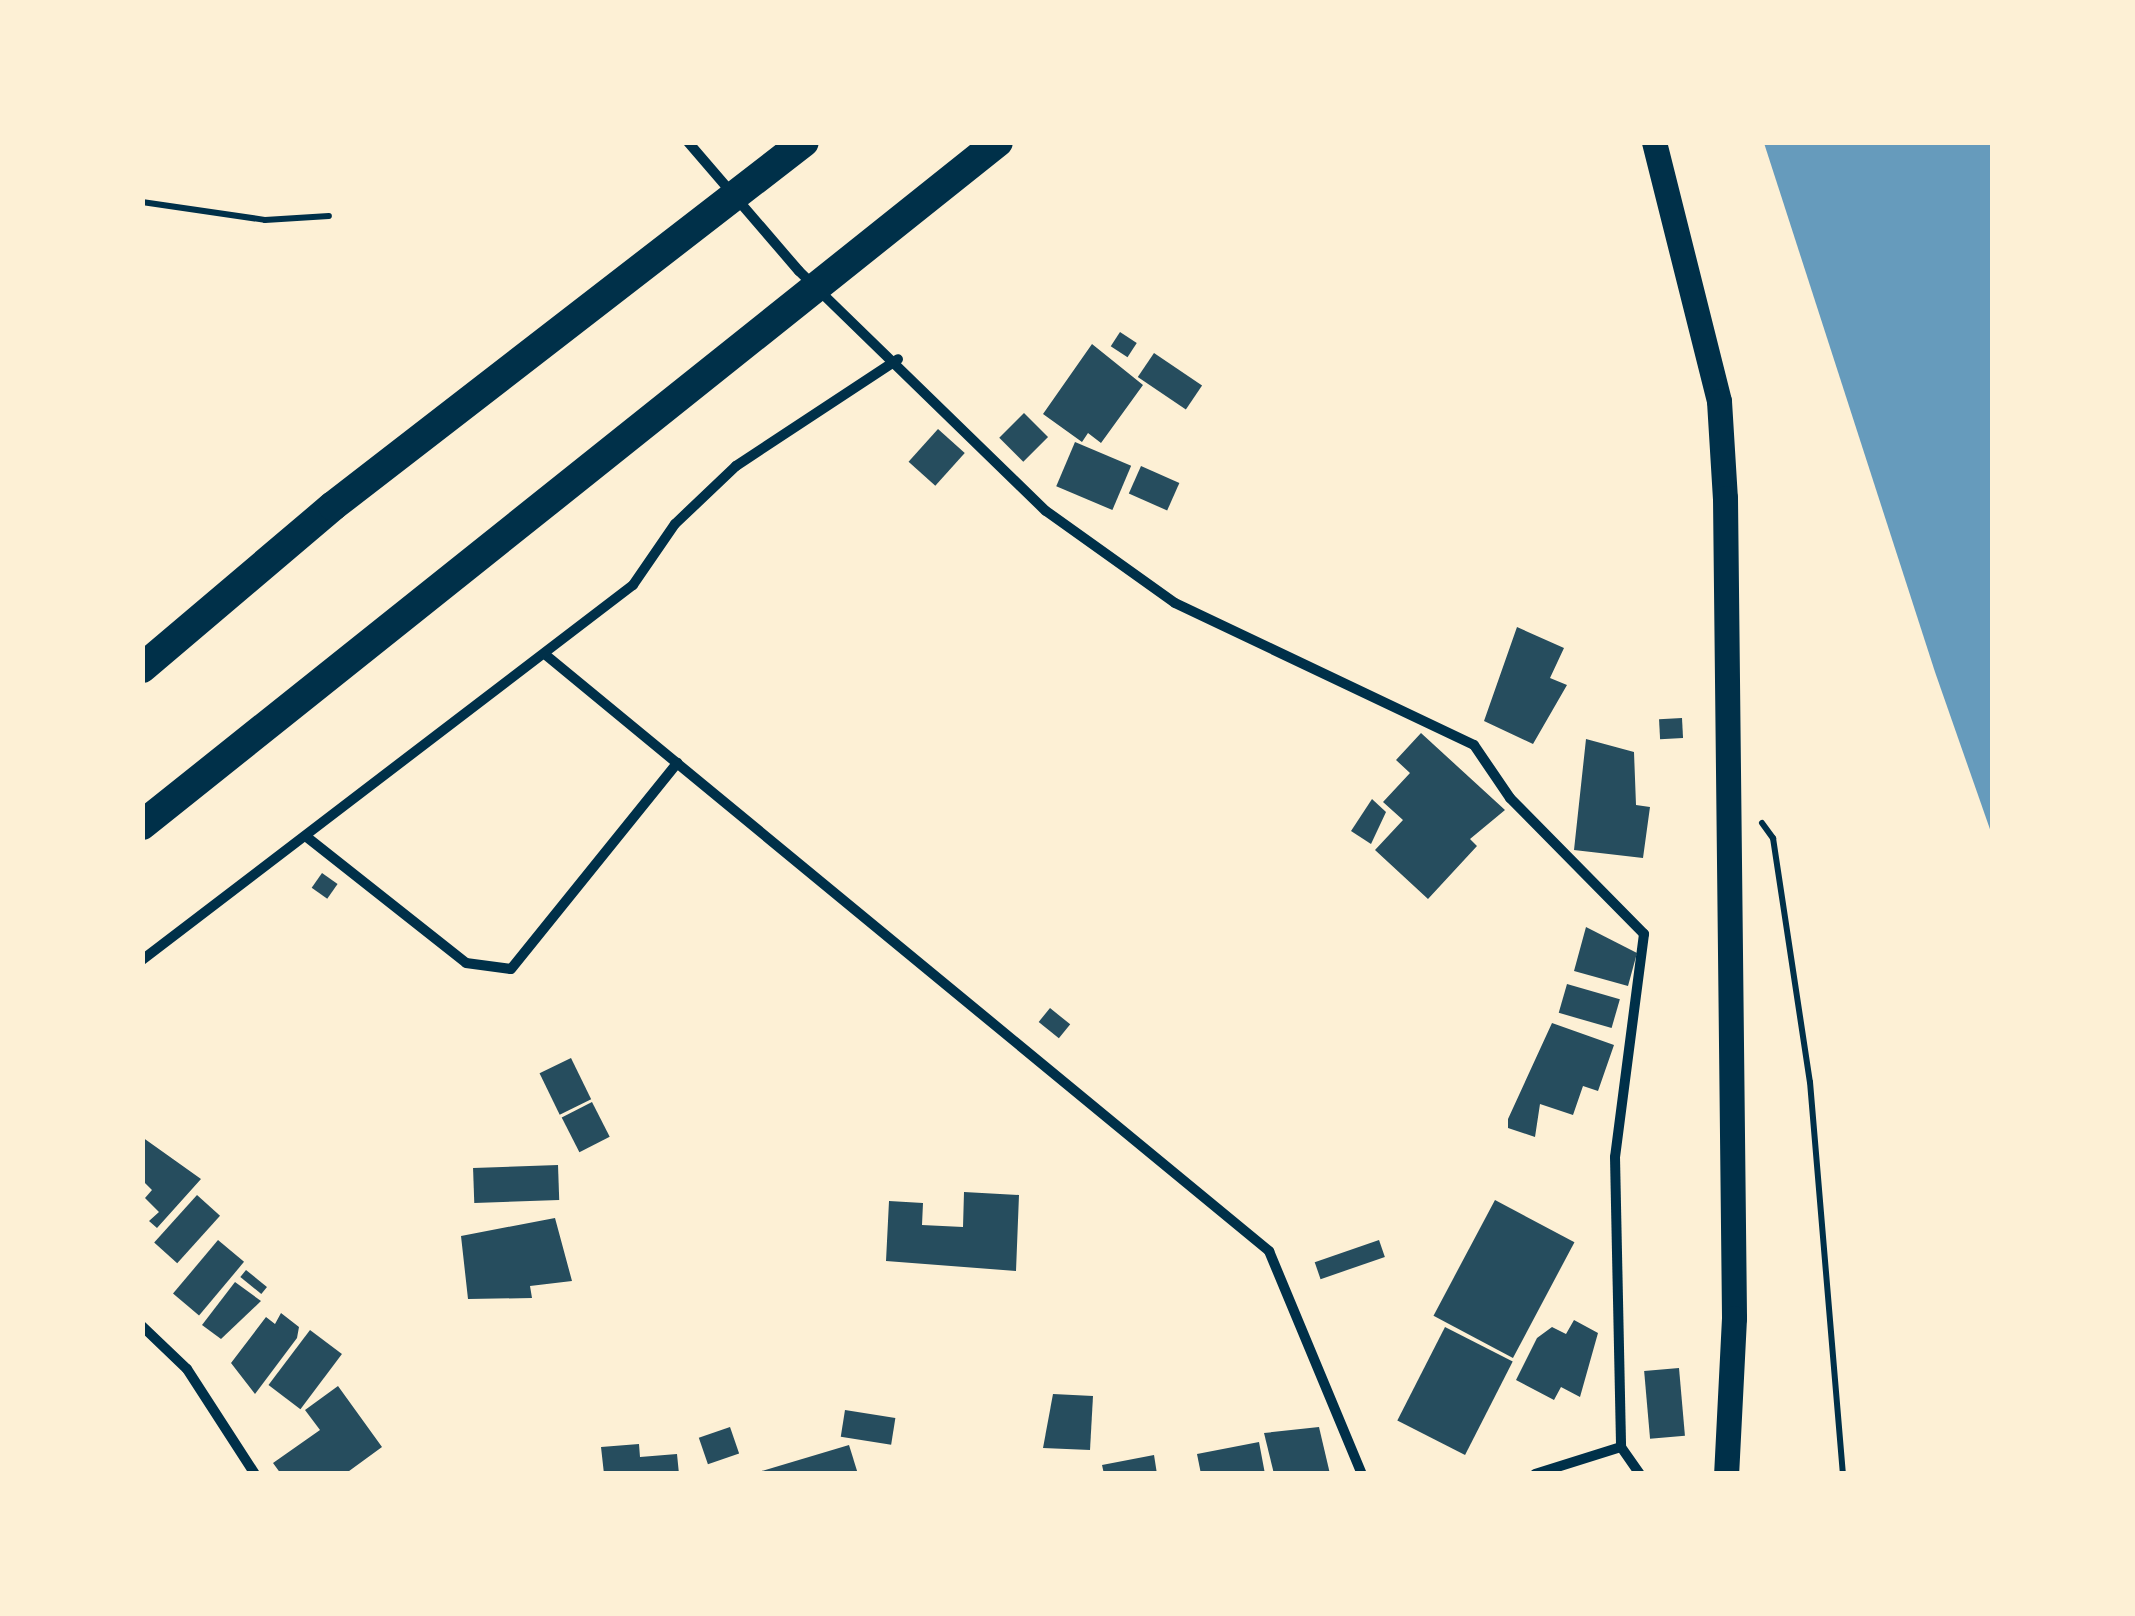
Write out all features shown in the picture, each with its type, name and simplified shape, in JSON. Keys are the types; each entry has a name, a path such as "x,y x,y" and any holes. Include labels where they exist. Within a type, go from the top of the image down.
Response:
{"highway":[{"path":"142,668 333,506 804,142"},
{"path":"142,825 998,142"}],"main road":[{"path":"1654,142 1719,402 1734,1318 1726,1474"}],"street":[{"path":"688,142 798,271 898,359 1046,511 1175,603 1474,745 1510,798 1644,934 1615,1158 1621,1447 1640,1474"},
{"path":"142,960 548,656 633,585 675,524 736,466 898,359"},
{"path":"548,656 1269,1251 1362,1474"},
{"path":"308,838 466,963 511,969 678,763"},
{"path":"142,1326 187,1369 255,1474"},
{"path":"1535,1474 1621,1447"}],"path":[{"path":"142,202 265,220 329,216"},
{"path":"1728,773 1773,838 1810,1082 1843,1474"}],"water":[{"path":"1764,143 1992,143 1992,835 1935,672"}],"building":[{"path":"1120,332 1137,343 1128,357 1111,346"},
{"path":"1092,344 1143,385 1101,443 1088,433 1082,442 1043,414"},
{"path":"1154,353 1202,385 1186,409 1138,377"},
{"path":"1024,413 1048,437 1023,462 999,438"},
{"path":"938,429 965,453 935,486 909,462"},
{"path":"1075,442 1131,466 1112,510 1056,486"},
{"path":"1141,466 1179,483 1167,510 1129,493"},
{"path":"1517,627 1564,648 1550,678 1567,685 1533,744 1484,721"},
{"path":"1682,718 1683,738 1660,739 1659,719"},
{"path":"1421,733 1505,810 1470,839 1477,846 1428,899 1375,850 1403,820 1383,802 1410,773 1396,760"},
{"path":"1586,739 1634,752 1636,805 1650,807 1643,858 1574,850"},
{"path":"1372,799 1386,812 1371,844 1351,831"},
{"path":"322,873 338,884 327,899 312,888"},
{"path":"1586,927 1637,953 1628,986 1574,971"},
{"path":"1567,984 1620,999 1612,1028 1559,1013"},
{"path":"1050,1008 1070,1024 1059,1038 1039,1022"},
{"path":"1552,1023 1614,1045 1598,1091 1583,1086 1573,1115 1540,1104 1535,1137 1508,1128 1508,1119"},
{"path":"571,1058 591,1099 560,1115 540,1073"},
{"path":"592,1102 610,1137 579,1152 562,1117"},
{"path":"142,1137 201,1179 157,1228 149,1221 159,1212 145,1198 152,1190 142,1180"},
{"path":"558,1165 559,1200 474,1203 473,1168"},
{"path":"964,1192 1019,1195 1016,1271 886,1261 889,1201 923,1203 922,1225 963,1227"},
{"path":"197,1195 220,1216 177,1263 154,1243"},
{"path":"1495,1200 1574,1242 1513,1358 1433,1316"},
{"path":"555,1218 572,1281 530,1286 532,1298 468,1299 461,1236"},
{"path":"218,1240 244,1262 199,1315 173,1294"},
{"path":"1379,1240 1385,1257 1321,1279 1315,1262"},
{"path":"246,1270 267,1287 261,1294 240,1277"},
{"path":"235,1282 261,1301 221,1339 202,1325"},
{"path":"281,1313 299,1327 297,1338 255,1394 231,1363 266,1317 275,1324"},
{"path":"1574,1320 1598,1333 1580,1397 1561,1387 1554,1400 1516,1380 1537,1338 1552,1327 1566,1334"},
{"path":"1445,1327 1513,1362 1465,1455 1397,1421"},
{"path":"310,1330 342,1354 300,1409 268,1385"},
{"path":"1679,1368 1685,1436 1650,1439 1644,1371"},
{"path":"338,1386 382,1447 345,1474 281,1474 273,1463 320,1430 305,1410"},
{"path":"1053,1394 1093,1396 1090,1450 1043,1448"},
{"path":"845,1410 895,1418 891,1445 841,1437"},
{"path":"730,1427 739,1453 708,1464 699,1438"},
{"path":"1319,1427 1330,1474 1274,1474 1264,1433"},
{"path":"1259,1442 1265,1474 1201,1474 1197,1454"},
{"path":"639,1444 640,1457 677,1454 679,1474 604,1474 601,1447"},
{"path":"849,1445 858,1474 755,1474 755,1473"},
{"path":"1154,1455 1157,1474 1104,1474 1102,1465"}]}
